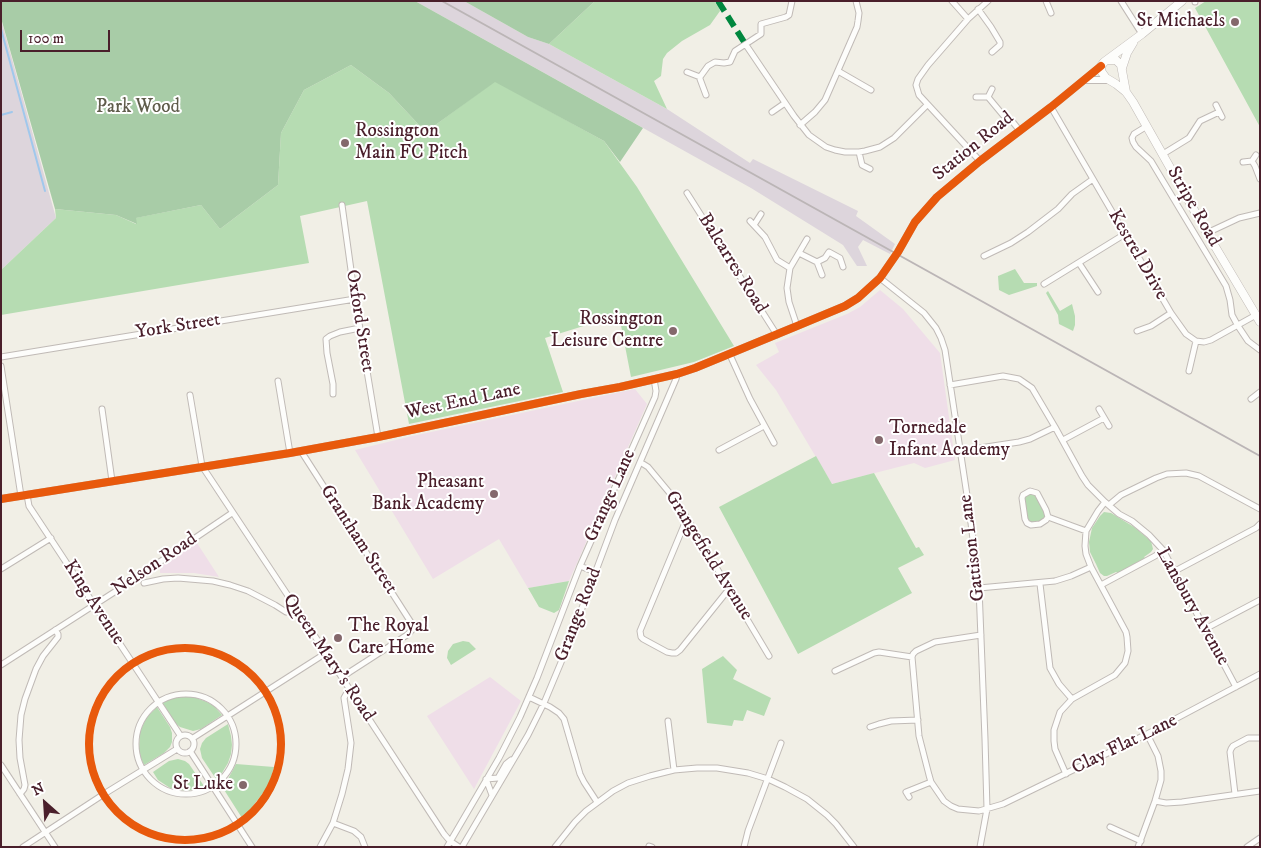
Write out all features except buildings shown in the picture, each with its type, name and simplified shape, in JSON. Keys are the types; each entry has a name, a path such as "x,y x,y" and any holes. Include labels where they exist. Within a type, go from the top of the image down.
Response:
{"main road":[{"path":"1104,63 1182,1"},
{"path":"1122,70 1119,62 1109,59 1104,63 1102,74 1109,80 1119,78 1122,70 1127,53 1135,40"},
{"name":"Stripe Road","path":"1122,70 1126,92 1258,318"},
{"name":"Stripe Road","path":"1109,80 1126,92"}],"street":[{"path":"700,76 711,63 730,62 735,51 761,34 762,23 789,15 792,1"},
{"path":"800,125 821,106 838,71 858,21 856,1"},
{"path":"952,1 968,19"},
{"path":"980,161 919,96 916,85 924,70 968,19 988,1"},
{"path":"1046,1 1050,13"},
{"path":"1121,1 1142,34"},
{"path":"978,9 1001,44 992,52"},
{"path":"746,45 800,125 809,135 826,147 845,152 865,152 887,143 927,105"},
{"name":"Station Road","path":"898,252 915,222 937,197 1104,63"},
{"path":"838,71 871,90"},
{"path":"687,72 700,76"},
{"path":"700,76 706,95"},
{"path":"1085,80 1109,80"},
{"path":"860,93 864,86"},
{"path":"988,97 992,89"},
{"path":"976,97 988,97"},
{"path":"988,97 1003,115 1020,130"},
{"path":"772,112 785,103"},
{"path":"1163,154 1189,138 1200,121 1220,115 1216,106"},
{"name":"Kestrel Drive","path":"1051,107 1171,312 1186,334 1196,341"},
{"path":"1147,126 1134,134 1133,142 1151,161 1226,286 1232,315 1238,326 1248,341 1260,350"},
{"path":"859,152 862,165 870,169"},
{"path":"1243,162 1252,161 1256,155"},
{"path":"1252,161 1256,166 1260,179"},
{"path":"984,256 1011,243 1028,232 1058,210 1072,194 1093,179"},
{"name":"Balcarres Road","path":"687,193 777,335"},
{"name":"Oxford Street","path":"342,205 355,299 378,437"},
{"path":"761,214 752,223 765,236 777,260 790,268"},
{"path":"1208,233 1232,220 1260,214"},
{"path":"1044,284 1125,234"},
{"path":"797,326 789,302 787,288 790,268 807,239"},
{"path":"817,262 825,258 829,252 840,258 843,267"},
{"name":"West End Lane","path":"1,499 290,453 378,437 677,374 730,355 845,306 858,298 880,278 898,252"},
{"path":"799,253 817,262 822,275"},
{"path":"1079,263 1098,292"},
{"name":"Gattison Lane","path":"880,278 924,313 936,328 945,350 979,588 987,809 980,847"},
{"name":"York Street","path":"1,357 355,299"},
{"path":"1137,331 1159,321 1171,312"},
{"path":"1189,371 1196,341 1204,342 1211,340 1258,318"},
{"path":"333,394 326,339 340,332 360,328"},
{"path":"730,355 750,399 774,443"},
{"name":"King Avenue","path":"1,366 24,495 29,506 180,736"},
{"name":"Grange Road","path":"460,847 515,757 544,703 567,648 615,520 677,374"},
{"name":"Lansbury Avenue","path":"950,385 1003,376 1019,379 1032,388 1088,485 1107,503 1149,534 1163,550 1236,687"},
{"name":"Grange Lane","path":"447,847 515,728 529,697 580,566 655,397 654,379"},
{"path":"278,381 290,453"},
{"path":"1251,399 1260,392"},
{"path":"190,395 202,466"},
{"path":"102,409 112,481"},
{"path":"1099,409 1109,426"},
{"path":"1063,440 1104,418"},
{"path":"719,450 764,426"},
{"path":"960,451 1019,442 1055,427"},
{"name":"Grantham Street","path":"301,451 412,624 413,630 342,677"},
{"path":"630,454 641,460"},
{"name":"Grangefield Avenue","path":"641,460 666,487 687,518 769,656"},
{"name":"Queen Mary's Road","path":"202,466 444,834 450,841 460,847"},
{"path":"1066,774 1055,749 1054,730 1060,712 1072,699 1115,675 1125,663 1127,657 1126,632 1086,554 1086,531 1098,511 1121,495 1156,478 1167,474 1186,473 1205,479 1260,509"},
{"path":"1027,492 1037,493 1048,517 1044,522 1036,525 1027,523 1023,495 1027,492"},
{"name":"Nelson Road","path":"1,665 130,582 232,513"},
{"path":"1048,517 1086,531"},
{"path":"687,518 640,631 641,637 667,652 672,653 680,650 729,589"},
{"path":"1175,572 1256,528 1260,524"},
{"path":"1,570 51,538"},
{"path":"1101,586 1163,550"},
{"path":"580,566 595,572"},
{"path":"979,588 1040,584 1063,579 1091,567"},
{"path":"144,583 178,578 213,581 248,591 286,612 295,608"},
{"path":"1040,584 1050,668 1059,684 1072,699"},
{"path":"1205,630 1260,600"},
{"path":"20,794 25,785 20,758 21,715 36,669 43,656 58,637 55,630"},
{"path":"981,635 935,642 916,651 912,657 922,752 931,782 944,801 951,806 979,811 987,809"},
{"path":"188,648 198,650 217,655 234,664 266,691 273,705 280,733 281,753 278,772 268,795 256,811 239,827 220,835 200,840 184,842 172,840 141,828 104,794 92,757 90,745 91,722 97,701 102,692 119,672 132,663 154,651 188,648"},
{"path":"835,671 874,652 912,657"},
{"path":"193,738 326,653"},
{"name":"Clay Flat Lane","path":"987,809 1003,804 1147,734 1260,674"},
{"path":"320,847 333,823 350,758 351,743 344,698 349,689"},
{"path":"174,694 191,694 208,698 232,722 235,731 236,753 226,773 212,786 198,792 175,793 162,788 152,781 143,770 137,755 139,725 144,716 158,702 174,694"},
{"path":"529,697 544,703 564,719 580,774 597,802"},
{"path":"870,728 885,722 918,720"},
{"path":"668,721 674,770"},
{"path":"187,734 193,738 195,744 190,752 181,752 177,749 176,740 180,736 187,734"},
{"path":"1138,847 1161,780 1158,756 1147,734"},
{"path":"1235,794 1230,749 1232,746 1248,738 1260,738"},
{"path":"744,847 781,743"},
{"path":"22,847 177,749"},
{"path":"190,752 252,847"},
{"name":"Grange Lane","path":"486,779 498,778 506,764 515,757"},
{"path":"1,765 56,847"},
{"path":"555,847 575,822 597,802 613,791 628,783 650,776 674,770 697,768 717,768 768,779 818,807 836,824 854,847"},
{"path":"486,779 492,795"},
{"path":"909,797 906,792 931,782"},
{"path":"1155,801 1166,803 1182,802 1260,791"},
{"path":"333,823 354,831 361,838 365,847"},
{"path":"1110,827 1141,841"},
{"path":"1247,847 1260,838"}],"shaded area":[{"path":"415,1 464,1 528,37 549,44 667,109 750,163 753,159 858,211 856,216 895,244 890,254 863,240 858,247 867,266 857,266 843,245 751,188"},
{"path":"1,19 56,218 1,270"},
{"path":"880,290 903,309 940,353 955,460 925,468 914,463 832,484 776,390 756,365 779,352 775,343 847,314 860,307"},
{"name":"Pheasant Bank Academy","path":"635,389 647,404 569,581 528,588 499,539 433,579 355,450 412,436"},
{"path":"197,543 219,577 194,573 160,573 160,567"},
{"path":"490,677 521,701 474,789 427,716"}],"green space":[{"name":"Park Wood","path":"1,1 415,1 643,128 620,162 604,141 495,82 434,126 419,125 389,93 351,65 304,90 281,133 278,185 220,229 201,205 136,218 137,224 116,215 55,209 1,18"},
{"path":"464,1 595,1 549,44 528,37"},
{"path":"595,1 714,1 719,8 720,11 710,25 682,41 667,53 663,59 661,76 654,81 667,109 549,44"},
{"path":"1206,1 1260,1 1260,127 1195,8"},
{"path":"351,65 389,93 419,125 434,126 495,81 604,141 637,187 734,346 694,362 631,377 619,315 545,338 563,392 409,424 367,201 300,216 309,263 1,315 1,270 56,218 55,209 116,215 136,224 135,218 201,205 220,229 278,185 281,133 304,90"},
{"path":"1015,269 1024,283 1037,283 1037,286 1009,295 999,290 998,276"},
{"path":"1048,291 1060,311 1072,304 1075,316 1073,331 1059,324 1058,315 1046,293"},
{"path":"816,456 832,484 874,473 916,548 919,547 924,555 898,568 912,593 798,654 719,507"},
{"path":"1034,492 1048,514 1044,521 1027,523 1023,495"},
{"path":"1104,512 1111,513 1134,527 1151,541 1153,549 1145,558 1118,573 1107,576 1100,573 1090,552 1089,542 1092,528"},
{"path":"569,581 559,610 554,613 539,607 528,588"},
{"path":"463,641 469,642 476,649 451,665 447,658 448,651 453,644"},
{"path":"723,656 737,670 733,679 771,698 764,716 747,710 743,721 734,720 732,726 707,723 702,669"},
{"path":"191,696 214,706 222,715 201,729 193,731 180,727 175,723 162,702 174,697"},
{"path":"157,707 170,727 172,742 164,753 144,765 139,749 140,732 146,718"},
{"path":"228,724 232,745 231,754 222,773 216,779 202,758 200,749 206,738"},
{"path":"178,759 189,764 204,786 187,791 170,788 158,780 153,772 169,761"},
{"path":"236,764 274,767 269,785 242,818 221,785 228,779"}],"waterway":[{"path":"1,29 45,191"},
{"path":"1,115 12,112"}],"railway":[{"path":"442,1 1260,456"}],"marked path":[{"path":"718,1 746,45"}],"cycle path":[{"path":"1,499 290,453 378,437 620,387 695,368 845,306 858,298 880,278 915,222 937,197 1101,66"},
{"path":"185,648 204,650 222,655 238,664 253,676 265,691 274,707 279,725 281,744 279,763 274,781 265,797 253,812 238,824 222,833 204,838 185,840 166,838 148,833 132,824 117,812 105,797 96,781 91,763 89,744 91,725 96,707 105,691 117,676 132,664 148,655 166,650 185,648"}],"place":[{"name":"St Michaels","path":"1235,22"},
{"name":"Rossington Main FC Pitch","path":"345,143"},
{"name":"Rossington Leisure Centre","path":"673,331"},
{"name":"Tornedale Infant Academy","path":"879,440"},
{"name":"Pheasant Bank Academy","path":"494,494"},
{"name":"The Royal Care Home","path":"338,638"},
{"name":"St Luke","path":"243,785"}]}
